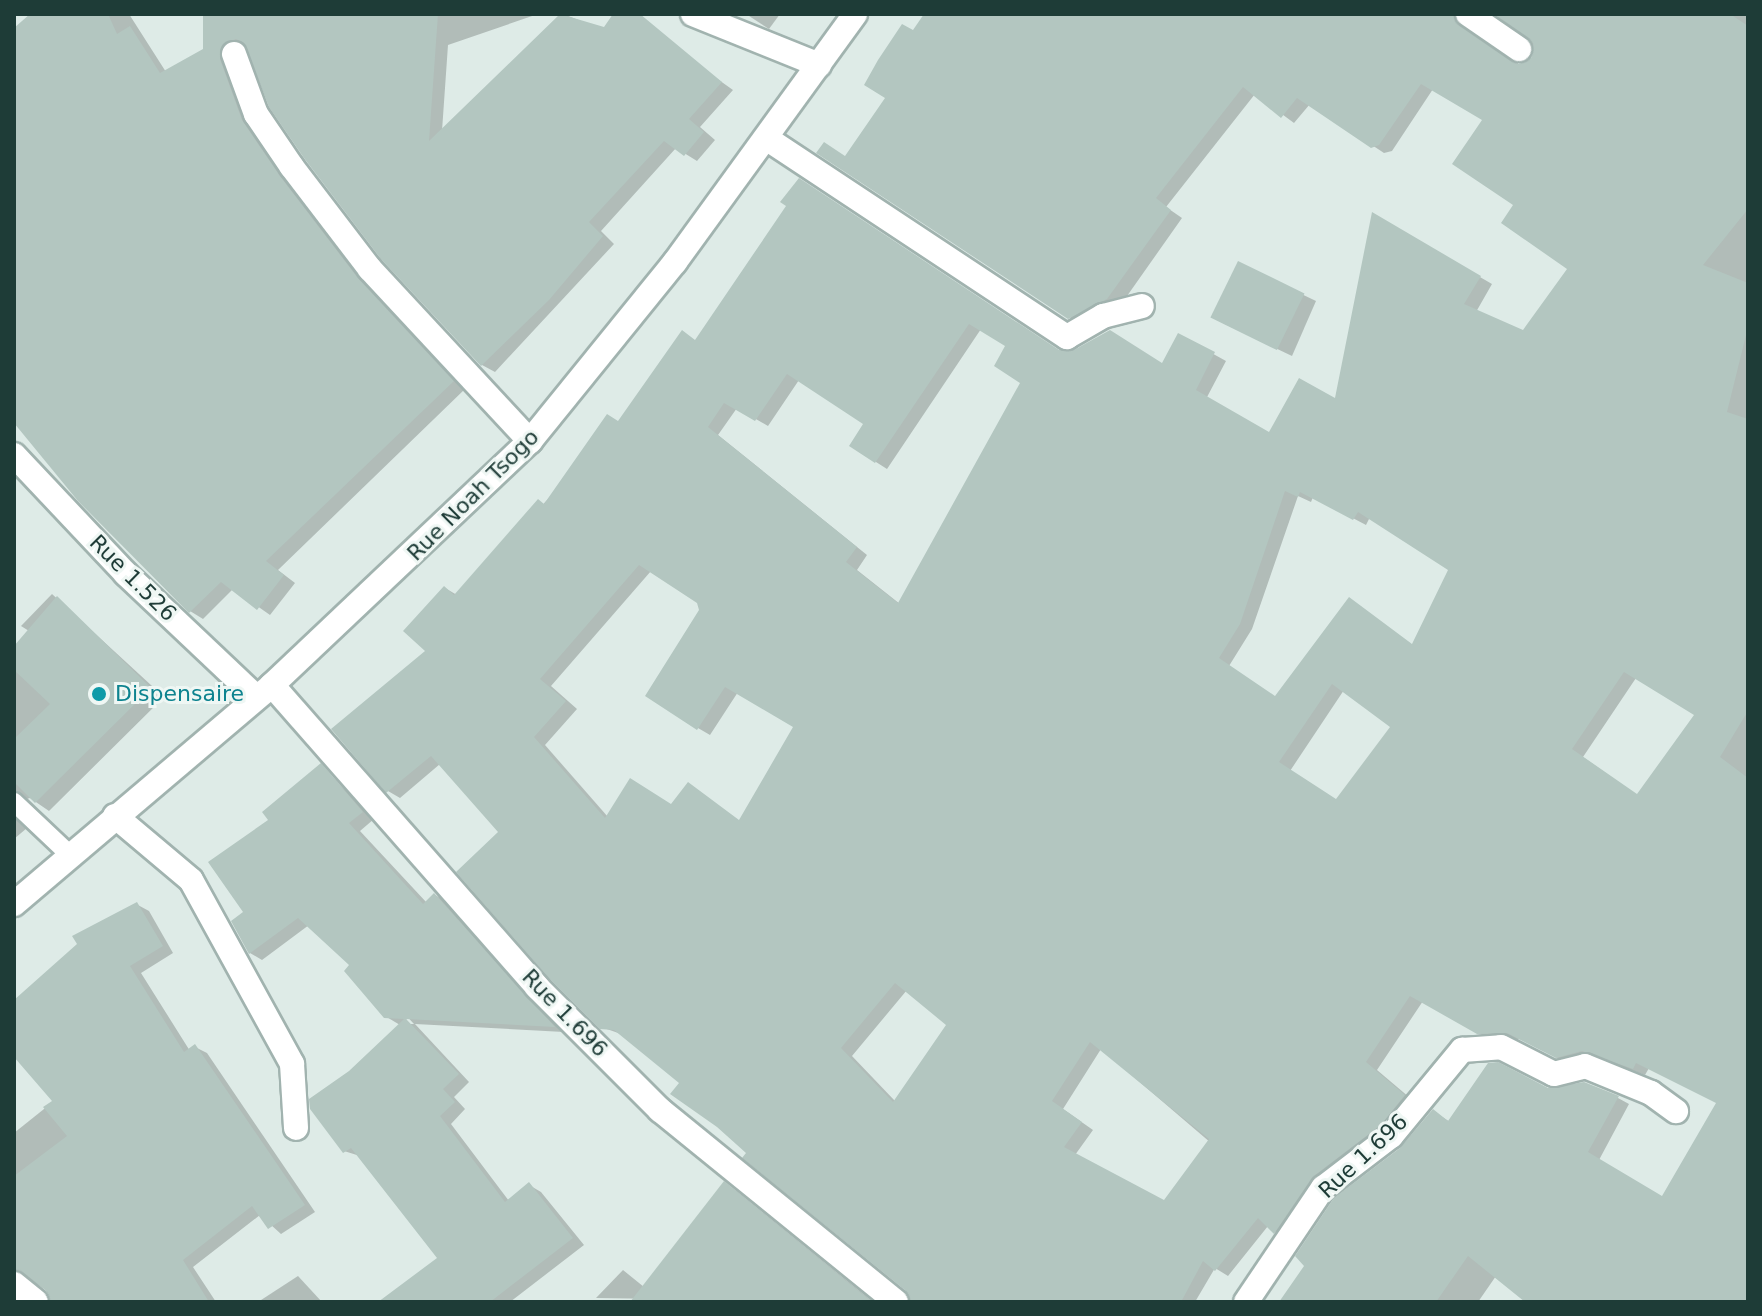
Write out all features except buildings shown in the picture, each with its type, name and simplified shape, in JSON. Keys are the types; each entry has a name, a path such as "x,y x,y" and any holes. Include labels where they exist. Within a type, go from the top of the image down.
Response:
{"street":[{"path":"693,14 819,65"},
{"name":"Rue Noah Tsogo","path":"14,904 264,691 530,441 675,262 855,14"},
{"path":"1468,14 1519,49"},
{"path":"234,54 256,114 370,269 530,441"},
{"path":"766,138 1067,337 1103,316 1142,306"},
{"name":"Rue 1.526","path":"14,455 126,574 264,691"},
{"name":"Rue 1.696","path":"264,691 537,987 651,1101 896,1302"},
{"path":"115,816 191,880 292,1064 296,1128"},
{"name":"Rue 1.696","path":"1246,1302 1323,1188 1391,1136 1462,1050 1501,1047 1554,1074 1585,1066 1651,1093 1676,1111"},
{"path":"14,1284 36,1302"}],"lane":[{"path":"14,802 70,855"}],"place":[{"name":"Dispensaire","path":"99,694"}]}
